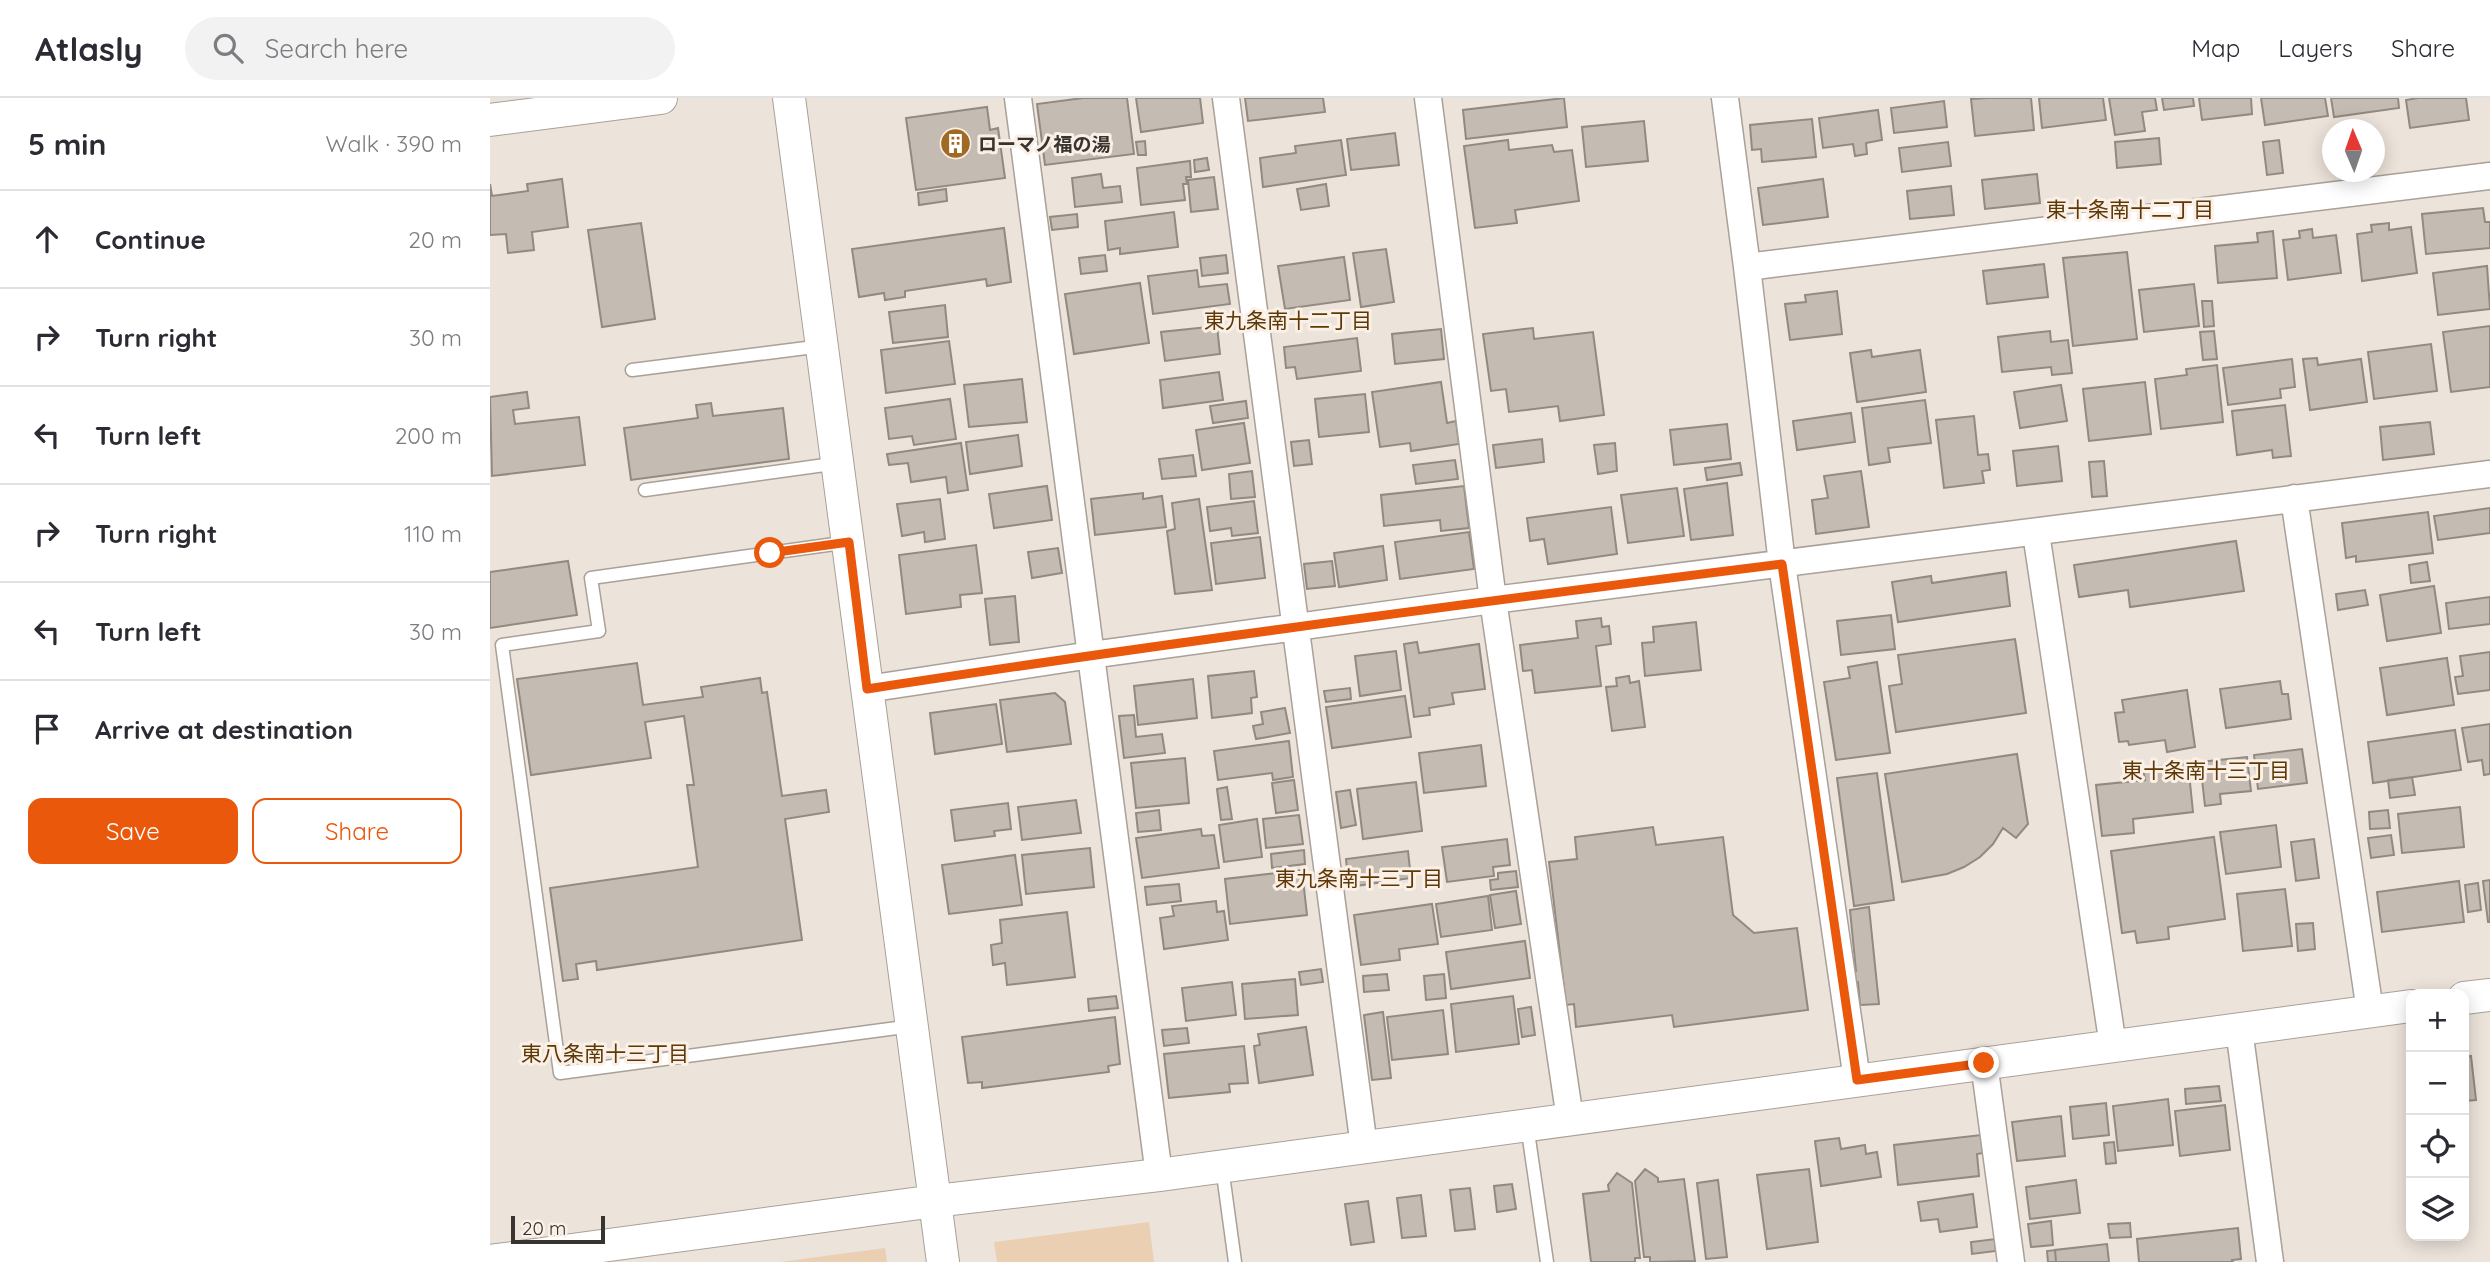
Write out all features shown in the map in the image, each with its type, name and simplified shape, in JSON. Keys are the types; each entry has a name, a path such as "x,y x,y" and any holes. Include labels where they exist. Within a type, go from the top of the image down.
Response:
{"street":[{"path":"490,120 661,98"},
{"path":"789,98 943,1262"},
{"path":"1018,98 1159,1175"},
{"path":"1226,98 1364,1147"},
{"path":"1428,98 1493,600 1570,1119"},
{"path":"1725,98 1782,564 1857,1080"},
{"path":"1747,267 2490,176"},
{"path":"867,689 1091,655 1493,600 2490,474"},
{"path":"2294,498 2370,1011"},
{"path":"2036,533 2113,1046"},
{"path":"2469,998 2490,995"},
{"path":"490,1261 935,1201 1222,1167 2406,1007"},
{"path":"2239,1029 2270,1262"},
{"path":"1984,1063 2011,1262"}],"lane":[{"path":"632,370 822,346"},
{"path":"645,490 839,463"},
{"path":"849,542 592,578 599,631 502,645 560,1073 912,1026"},
{"path":"1527,1125 1547,1262"},
{"path":"1222,1167 1235,1262"}],"shaded area":[{"path":"1149,1222 1154,1262 997,1262 994,1242"},
{"path":"885,1248 887,1262 780,1262"}],"building":[{"path":"1083,98 1127,98 1134,154 1045,165 1037,104"},
{"path":"1136,98 1200,98 1203,123 1141,132"},
{"path":"1245,98 1323,98 1325,112 1248,121"},
{"path":"1564,98 1567,127 1466,139 1463,110"},
{"path":"2031,98 2034,130 1975,136 1971,99"},
{"path":"2039,98 2103,98 2106,120 2042,128"},
{"path":"2109,98 2155,98 2157,110 2142,112 2145,131 2115,135"},
{"path":"2162,98 2193,98 2194,106 2164,110"},
{"path":"2199,98 2251,98 2252,114 2202,120"},
{"path":"2261,98 2325,98 2328,116 2265,125"},
{"path":"2331,98 2398,98 2399,108 2334,117"},
{"path":"2466,98 2469,120 2410,128 2406,100"},
{"path":"1944,101 1947,127 1894,133 1891,108"},
{"name":"ローマノ福の湯","path":"987,107 990,130 998,128 1005,178 916,190 906,118"},
{"path":"1878,110 1882,140 1866,143 1867,154 1855,156 1853,144 1823,148 1819,118"},
{"path":"1812,119 1816,157 1762,162 1761,149 1752,150 1750,125"},
{"path":"1644,121 1648,161 1586,167 1582,127"},
{"path":"1395,133 1399,165 1351,170 1347,139"},
{"path":"2159,138 2161,164 2117,168 2115,142"},
{"path":"1341,140 1346,175 1263,187 1260,158 1296,153 1295,146"},
{"path":"1508,140 1509,150 1552,145 1554,152 1572,150 1579,201 1515,210 1517,223 1475,228 1464,146"},
{"path":"2279,140 2283,173 2267,175 2263,142"},
{"path":"1145,141 1146,155 1138,155 1136,142"},
{"path":"1948,142 1951,166 1902,172 1899,148"},
{"path":"1207,158 1209,170 1195,172 1194,160"},
{"path":"1190,161 1191,177 1186,177 1187,184 1183,184 1185,200 1141,205 1137,168"},
{"path":"1101,174 1103,188 1120,186 1122,202 1075,207 1072,178"},
{"path":"2037,174 2040,203 1985,209 1982,180"},
{"path":"1214,177 1218,209 1191,212 1188,180"},
{"path":"562,179 568,227 532,232 534,250 508,253 506,234 490,235 490,184 492,196 528,191 527,184"},
{"path":"1823,179 1828,217 1763,225 1758,188"},
{"path":"1326,184 1329,206 1301,210 1297,189"},
{"path":"1951,186 1954,215 1910,219 1907,191"},
{"path":"946,189 947,201 919,205 918,193"},
{"path":"2483,208 2485,222 2490,222 2490,248 2426,254 2422,214"},
{"path":"1174,212 1178,247 1120,254 1120,248 1108,250 1105,221"},
{"path":"1077,214 1078,227 1052,230 1050,217"},
{"path":"641,223 655,319 602,327 588,230"},
{"path":"2389,223 2389,230 2411,227 2417,273 2362,281 2357,234 2372,232 2371,225"},
{"path":"1004,228 1011,282 987,286 986,279 905,291 905,297 885,300 884,293 859,297 852,249"},
{"path":"2312,229 2313,238 2336,235 2341,273 2288,280 2283,240 2300,238 2299,231"},
{"path":"2273,231 2277,278 2218,283 2215,246 2258,242 2257,233"},
{"path":"1386,249 1394,302 1361,307 1353,253"},
{"path":"2127,252 2137,339 2073,346 2063,258"},
{"path":"1105,255 1107,271 1081,274 1079,258"},
{"path":"1226,255 1228,273 1202,276 1200,258"},
{"path":"1344,257 1350,300 1285,309 1278,266"},
{"path":"2044,264 2048,297 1987,304 1983,271"},
{"path":"2487,266 2490,309 2438,315 2433,273"},
{"path":"1197,270 1199,287 1227,284 1230,304 1153,314 1148,276"},
{"path":"1140,283 1149,343 1074,354 1065,294"},
{"path":"2194,284 2199,326 2144,332 2139,290"},
{"path":"1837,291 1842,334 1790,340 1785,304 1806,302 1805,295"},
{"path":"2202,301 2212,301 2214,326 2204,327"},
{"path":"945,305 948,337 893,343 889,312"},
{"path":"1217,326 1220,354 1165,361 1161,332"},
{"path":"2490,326 2490,387 2451,392 2443,332"},
{"path":"1533,328 1534,339 1593,332 1604,415 1560,421 1558,406 1509,412 1506,389 1491,391 1483,334"},
{"path":"1441,329 1444,359 1395,364 1392,334"},
{"path":"2050,331 2051,342 2068,340 2072,373 2052,375 2051,367 2002,372 1998,337"},
{"path":"2214,331 2217,359 2203,360 2200,332"},
{"path":"1357,338 1361,371 1297,379 1295,367 1286,368 1284,347"},
{"path":"949,341 955,384 886,393 881,350"},
{"path":"2431,344 2437,391 2374,399 2368,352"},
{"path":"1871,350 1872,357 1920,350 1926,392 1857,402 1850,353"},
{"path":"2317,358 2318,365 2361,359 2367,402 2310,410 2303,359"},
{"path":"2292,359 2295,387 2280,389 2281,398 2228,405 2223,368"},
{"path":"2217,365 2223,422 2161,429 2155,379 2187,375 2186,369"},
{"path":"1219,372 1223,400 1163,408 1160,380"},
{"path":"1022,379 1027,422 969,427 964,385"},
{"path":"1441,382 1447,423 1456,421 1459,444 1411,451 1410,443 1380,447 1372,392"},
{"path":"2145,382 2151,434 2089,441 2083,389"},
{"path":"2061,385 2067,421 2020,428 2014,392"},
{"path":"527,392 529,408 513,410 515,424 579,417 585,465 492,476 490,397"},
{"path":"1365,394 1369,432 1319,437 1315,399"},
{"path":"950,399 956,439 914,445 912,436 889,439 885,408"},
{"path":"1925,400 1931,443 1888,448 1890,462 1869,465 1862,408"},
{"path":"1246,401 1248,418 1213,423 1210,406"},
{"path":"711,403 713,416 783,408 789,459 631,480 624,428 698,418 696,405"},
{"path":"2285,405 2291,456 2273,458 2272,450 2237,455 2232,411"},
{"path":"1851,413 1855,442 1797,450 1793,421"},
{"path":"1974,416 1978,455 1988,454 1990,470 1982,471 1984,483 1944,488 1936,420"},
{"path":"2430,422 2434,454 2383,460 2380,427"},
{"path":"1244,423 1250,463 1202,470 1196,430"},
{"path":"1727,424 1731,459 1674,465 1670,430"},
{"path":"1018,435 1022,466 970,474 966,442"},
{"path":"1542,439 1544,462 1496,468 1493,445"},
{"path":"1309,440 1312,464 1294,466 1291,442"},
{"path":"961,443 968,490 948,493 946,477 911,482 908,463 889,465 887,454"},
{"path":"1615,443 1617,471 1598,474 1594,445"},
{"path":"2058,446 2062,481 2017,486 2013,451"},
{"path":"1193,455 1196,476 1162,479 1159,459"},
{"path":"1455,460 1458,479 1416,484 1413,465"},
{"path":"2104,461 2107,496 2092,497 2089,462"},
{"path":"1740,463 1742,475 1707,480 1705,468"},
{"path":"1252,471 1255,497 1231,499 1229,474"},
{"path":"1861,471 1869,527 1816,534 1812,500 1828,498 1824,476"},
{"path":"1727,483 1733,535 1691,540 1684,489"},
{"path":"1047,486 1052,520 994,528 989,494"},
{"path":"1464,486 1469,528 1441,531 1440,520 1384,526 1381,495"},
{"path":"1677,488 1684,536 1628,543 1621,495"},
{"path":"1143,493 1143,499 1162,496 1166,527 1095,535 1091,499"},
{"path":"940,499 945,539 925,542 924,532 902,536 897,504"},
{"path":"1199,499 1212,590 1175,594 1167,531 1175,529 1172,503"},
{"path":"1254,501 1258,533 1232,536 1231,528 1210,531 1207,507"},
{"path":"1611,507 1617,554 1548,564 1544,539 1530,541 1527,518"},
{"path":"2490,508 2490,533 2438,540 2434,516"},
{"path":"2428,512 2433,553 2356,562 2356,556 2346,558 2342,523"},
{"path":"1469,532 1474,569 1400,579 1395,542"},
{"path":"1260,537 1265,578 1216,584 1211,543"},
{"path":"2236,541 2244,591 2130,607 2128,590 2079,597 2074,565"},
{"path":"976,545 982,593 960,595 961,607 906,614 899,555"},
{"path":"1383,546 1387,580 1339,587 1334,553"},
{"path":"1058,548 1062,573 1032,578 1028,552"},
{"path":"568,561 577,615 490,628 490,572"},
{"path":"1332,561 1335,586 1307,589 1304,564"},
{"path":"2427,562 2430,581 2411,583 2409,565"},
{"path":"2006,572 2010,606 1898,622 1892,582 1931,576 1932,583"},
{"path":"2434,586 2441,633 2387,641 2380,595"},
{"path":"2365,590 2368,605 2338,610 2336,594"},
{"path":"1015,596 1019,642 990,645 985,599"},
{"path":"2490,597 2490,624 2449,629 2446,603"},
{"path":"1891,615 1895,649 1841,655 1837,621"},
{"path":"1601,618 1602,627 1609,626 1611,644 1596,646 1601,686 1535,693 1532,670 1523,671 1520,645 1578,638 1576,621"},
{"path":"1696,622 1701,670 1645,676 1642,643 1654,642 1653,627"},
{"path":"2015,639 2026,713 1896,732 1889,686 1902,684 1898,655"},
{"path":"1417,642 1419,653 1479,644 1485,689 1452,693 1454,704 1429,708 1430,715 1414,717 1404,644"},
{"path":"1396,651 1401,690 1360,696 1355,656"},
{"path":"2490,652 2490,690 2458,694 2455,677 2463,676 2460,656"},
{"path":"2447,658 2454,705 2387,715 2380,668"},
{"path":"1877,662 1890,753 1836,760 1824,682 1850,678 1848,667"},
{"path":"637,663 643,705 703,697 701,687 760,678 762,693 767,692 782,796 826,790 829,812 785,819 802,940 597,970 596,961 576,964 578,979 563,981 550,888 698,867 687,785 694,785 684,716 645,722 651,758 531,775 517,679"},
{"path":"1254,671 1257,697 1251,698 1252,713 1212,718 1208,676"},
{"path":"1629,676 1630,683 1639,681 1645,727 1612,731 1606,687 1617,686 1616,678"},
{"path":"1193,679 1197,718 1138,725 1134,686"},
{"path":"2280,681 2282,694 2288,694 2291,719 2226,728 2220,689"},
{"path":"1350,688 1351,699 1326,702 1324,691"},
{"path":"2187,690 2195,747 2167,752 2165,740 2129,745 2128,741 2119,742 2115,713 2124,712 2122,700"},
{"path":"1055,693 1065,702 1071,744 1007,752 1000,700"},
{"path":"1405,696 1411,737 1332,748 1326,707"},
{"path":"996,704 1002,744 935,754 930,713"},
{"path":"1285,708 1290,733 1256,739 1253,726 1263,724 1261,712"},
{"path":"1134,715 1136,737 1162,734 1165,753 1124,758 1119,716"},
{"path":"2490,724 2490,774 2484,775 2482,760 2468,762 2462,728"},
{"path":"2455,730 2461,770 2373,783 2368,742"},
{"path":"1289,741 1293,777 1273,780 1272,773 1218,780 1214,751"},
{"path":"1481,745 1486,786 1424,793 1419,753"},
{"path":"2302,749 2307,783 2258,789 2254,755"},
{"path":"2017,754 2028,824 2016,838 2003,828 1993,844 1980,857 1964,867 1947,874 1902,882 1885,774"},
{"path":"2247,757 2251,791 2220,794 2221,804 2205,806 2200,762"},
{"path":"1185,758 1189,803 1136,808 1131,763"},
{"path":"2188,763 2193,812 2133,819 2134,833 2102,836 2096,785 2145,780 2143,768"},
{"path":"1877,773 1894,900 1854,906 1837,778"},
{"path":"2412,777 2415,795 2390,798 2388,780"},
{"path":"1294,780 1298,810 1276,813 1272,783"},
{"path":"1416,782 1422,831 1363,839 1357,789"},
{"path":"1227,787 1232,819 1221,820 1217,789"},
{"path":"1350,790 1356,825 1341,828 1336,792"},
{"path":"1076,800 1081,833 1022,840 1018,807"},
{"path":"1008,803 1011,829 994,831 995,836 955,841 951,810"},
{"path":"2460,807 2464,847 2402,853 2398,814"},
{"path":"1159,810 1161,830 1138,832 1136,813"},
{"path":"2388,810 2390,828 2370,829 2369,812"},
{"path":"1299,815 1303,844 1266,848 1263,819"},
{"path":"1257,819 1262,857 1224,862 1219,825"},
{"path":"2276,825 2281,867 2226,874 2220,832"},
{"path":"1653,827 1656,845 1723,837 1733,915 1754,933 1797,928 1808,1010 1674,1027 1672,1015 1576,1027 1574,1004 1566,1005 1549,862 1577,859 1575,837"},
{"path":"1201,829 1202,836 1214,835 1219,868 1142,878 1136,838"},
{"path":"2391,835 2394,855 2371,858 2368,838"},
{"path":"2214,837 2225,919 2168,927 2169,939 2137,943 2135,931 2122,933 2111,851"},
{"path":"1507,839 1510,865 1493,867 1494,876 1447,882 1442,847"},
{"path":"2314,839 2319,878 2296,881 2291,842"},
{"path":"1090,848 1094,887 1026,894 1022,855"},
{"path":"1304,850 1305,864 1272,868 1271,854"},
{"path":"1408,851 1411,878 1349,887 1346,859"},
{"path":"1015,855 1022,905 949,914 942,865"},
{"path":"1302,870 1307,915 1230,924 1225,879"},
{"path":"1516,871 1518,887 1491,890 1490,880 1498,879 1498,873"},
{"path":"2490,880 2490,922 2488,922 2483,881"},
{"path":"2459,881 2464,922 2382,932 2377,892"},
{"path":"2478,883 2481,910 2468,912 2465,885"},
{"path":"1179,884 1181,901 1147,905 1145,887"},
{"path":"2285,889 2292,946 2243,951 2237,894"},
{"path":"1516,891 1521,924 1495,928 1490,895"},
{"path":"1488,896 1492,930 1441,937 1436,904"},
{"path":"1216,901 1217,912 1224,911 1228,940 1164,949 1160,918 1174,916 1172,906"},
{"path":"1432,904 1438,944 1399,949 1400,960 1361,965 1354,915"},
{"path":"1869,907 1879,1004 1860,1005 1858,982 1848,983 1846,972 1856,971 1850,910"},
{"path":"1067,912 1075,977 1007,985 1005,963 993,965 991,945 1002,943 1000,920"},
{"path":"2313,923 2315,949 2298,951 2296,924"},
{"path":"1525,941 1530,978 1451,989 1446,952"},
{"path":"1321,969 1323,982 1301,985 1299,972"},
{"path":"1387,974 1389,990 1364,992 1363,976"},
{"path":"1444,974 1446,998 1426,1000 1424,976"},
{"path":"1295,979 1298,1015 1245,1019 1242,984"},
{"path":"1232,982 1236,1015 1186,1021 1182,988"},
{"path":"1116,996 1118,1008 1089,1011 1088,999"},
{"path":"1513,996 1519,1044 1456,1052 1451,1004"},
{"path":"1531,1007 1535,1035 1522,1037 1518,1009"},
{"path":"1443,1010 1448,1054 1392,1060 1387,1017"},
{"path":"1383,1012 1391,1078 1372,1080 1364,1015"},
{"path":"1115,1017 1120,1064 1108,1066 1109,1072 982,1088 982,1082 968,1083 962,1037"},
{"path":"1306,1027 1313,1075 1259,1083 1254,1046 1260,1045 1258,1034"},
{"path":"1187,1028 1189,1043 1164,1046 1162,1030"},
{"path":"1244,1046 1248,1083 1229,1084 1230,1092 1169,1098 1164,1054"},
{"path":"2469,1056 2476,1100 2469,1101"},
{"path":"2219,1086 2221,1101 2186,1104 2185,1089"},
{"path":"2168,1099 2173,1145 2118,1151 2113,1106"},
{"path":"2106,1103 2109,1135 2073,1139 2070,1107"},
{"path":"2225,1105 2230,1150 2180,1156 2175,1111"},
{"path":"2061,1116 2065,1156 2017,1161 2012,1122"},
{"path":"1981,1135 1983,1153 1977,1154 1979,1176 1898,1185 1894,1145"},
{"path":"1839,1138 1841,1149 1865,1145 1866,1154 1877,1152 1881,1177 1821,1186 1815,1141"},
{"path":"2114,1142 2116,1163 2106,1164 2104,1143"},
{"path":"1645,1169 1658,1178 1658,1182 1684,1179 1695,1261 1650,1262 1650,1257 1644,1257 1635,1181"},
{"path":"1809,1169 1818,1242 1767,1249 1757,1175"},
{"path":"1617,1173 1632,1183 1640,1258 1635,1258 1635,1262 1591,1262 1583,1194 1609,1191 1608,1185"},
{"path":"1718,1180 1727,1257 1706,1259 1697,1183"},
{"path":"2076,1180 2080,1213 2030,1219 2026,1187"},
{"path":"1512,1184 1516,1209 1497,1212 1494,1186"},
{"path":"1470,1188 1475,1229 1455,1231 1450,1190"},
{"path":"1973,1194 1977,1227 1940,1232 1938,1219 1921,1221 1918,1202"},
{"path":"1421,1195 1426,1236 1402,1238 1397,1198"},
{"path":"1368,1201 1374,1242 1351,1245 1345,1204"},
{"path":"2051,1221 2053,1245 2031,1247 2028,1224"},
{"path":"2130,1223 2131,1237 2110,1238 2108,1224"},
{"path":"2238,1228 2241,1259 2232,1260 2233,1262 2139,1262 2137,1239"},
{"path":"1995,1239 1996,1251 1972,1254 1971,1242"},
{"path":"2107,1244 2109,1262 2056,1262 2055,1250"},
{"path":"2055,1250 2056,1262 2048,1262 2047,1251"}],"place":[{"name":"ローマノ福の湯","path":"955,144"}],"district":[{"name":"東十条南十二丁目","path":"2130,209"},
{"name":"東九条南十二丁目","path":"1288,320"},
{"name":"東十条南十三丁目","path":"2206,770"},
{"name":"東九条南十三丁目","path":"1359,878"},
{"name":"東八条南十三丁目","path":"605,1053"}],"route":[{"path":"770,553 849,542 867,689 1091,655 1493,600 1782,564 1857,1080 1984,1063"}]}
